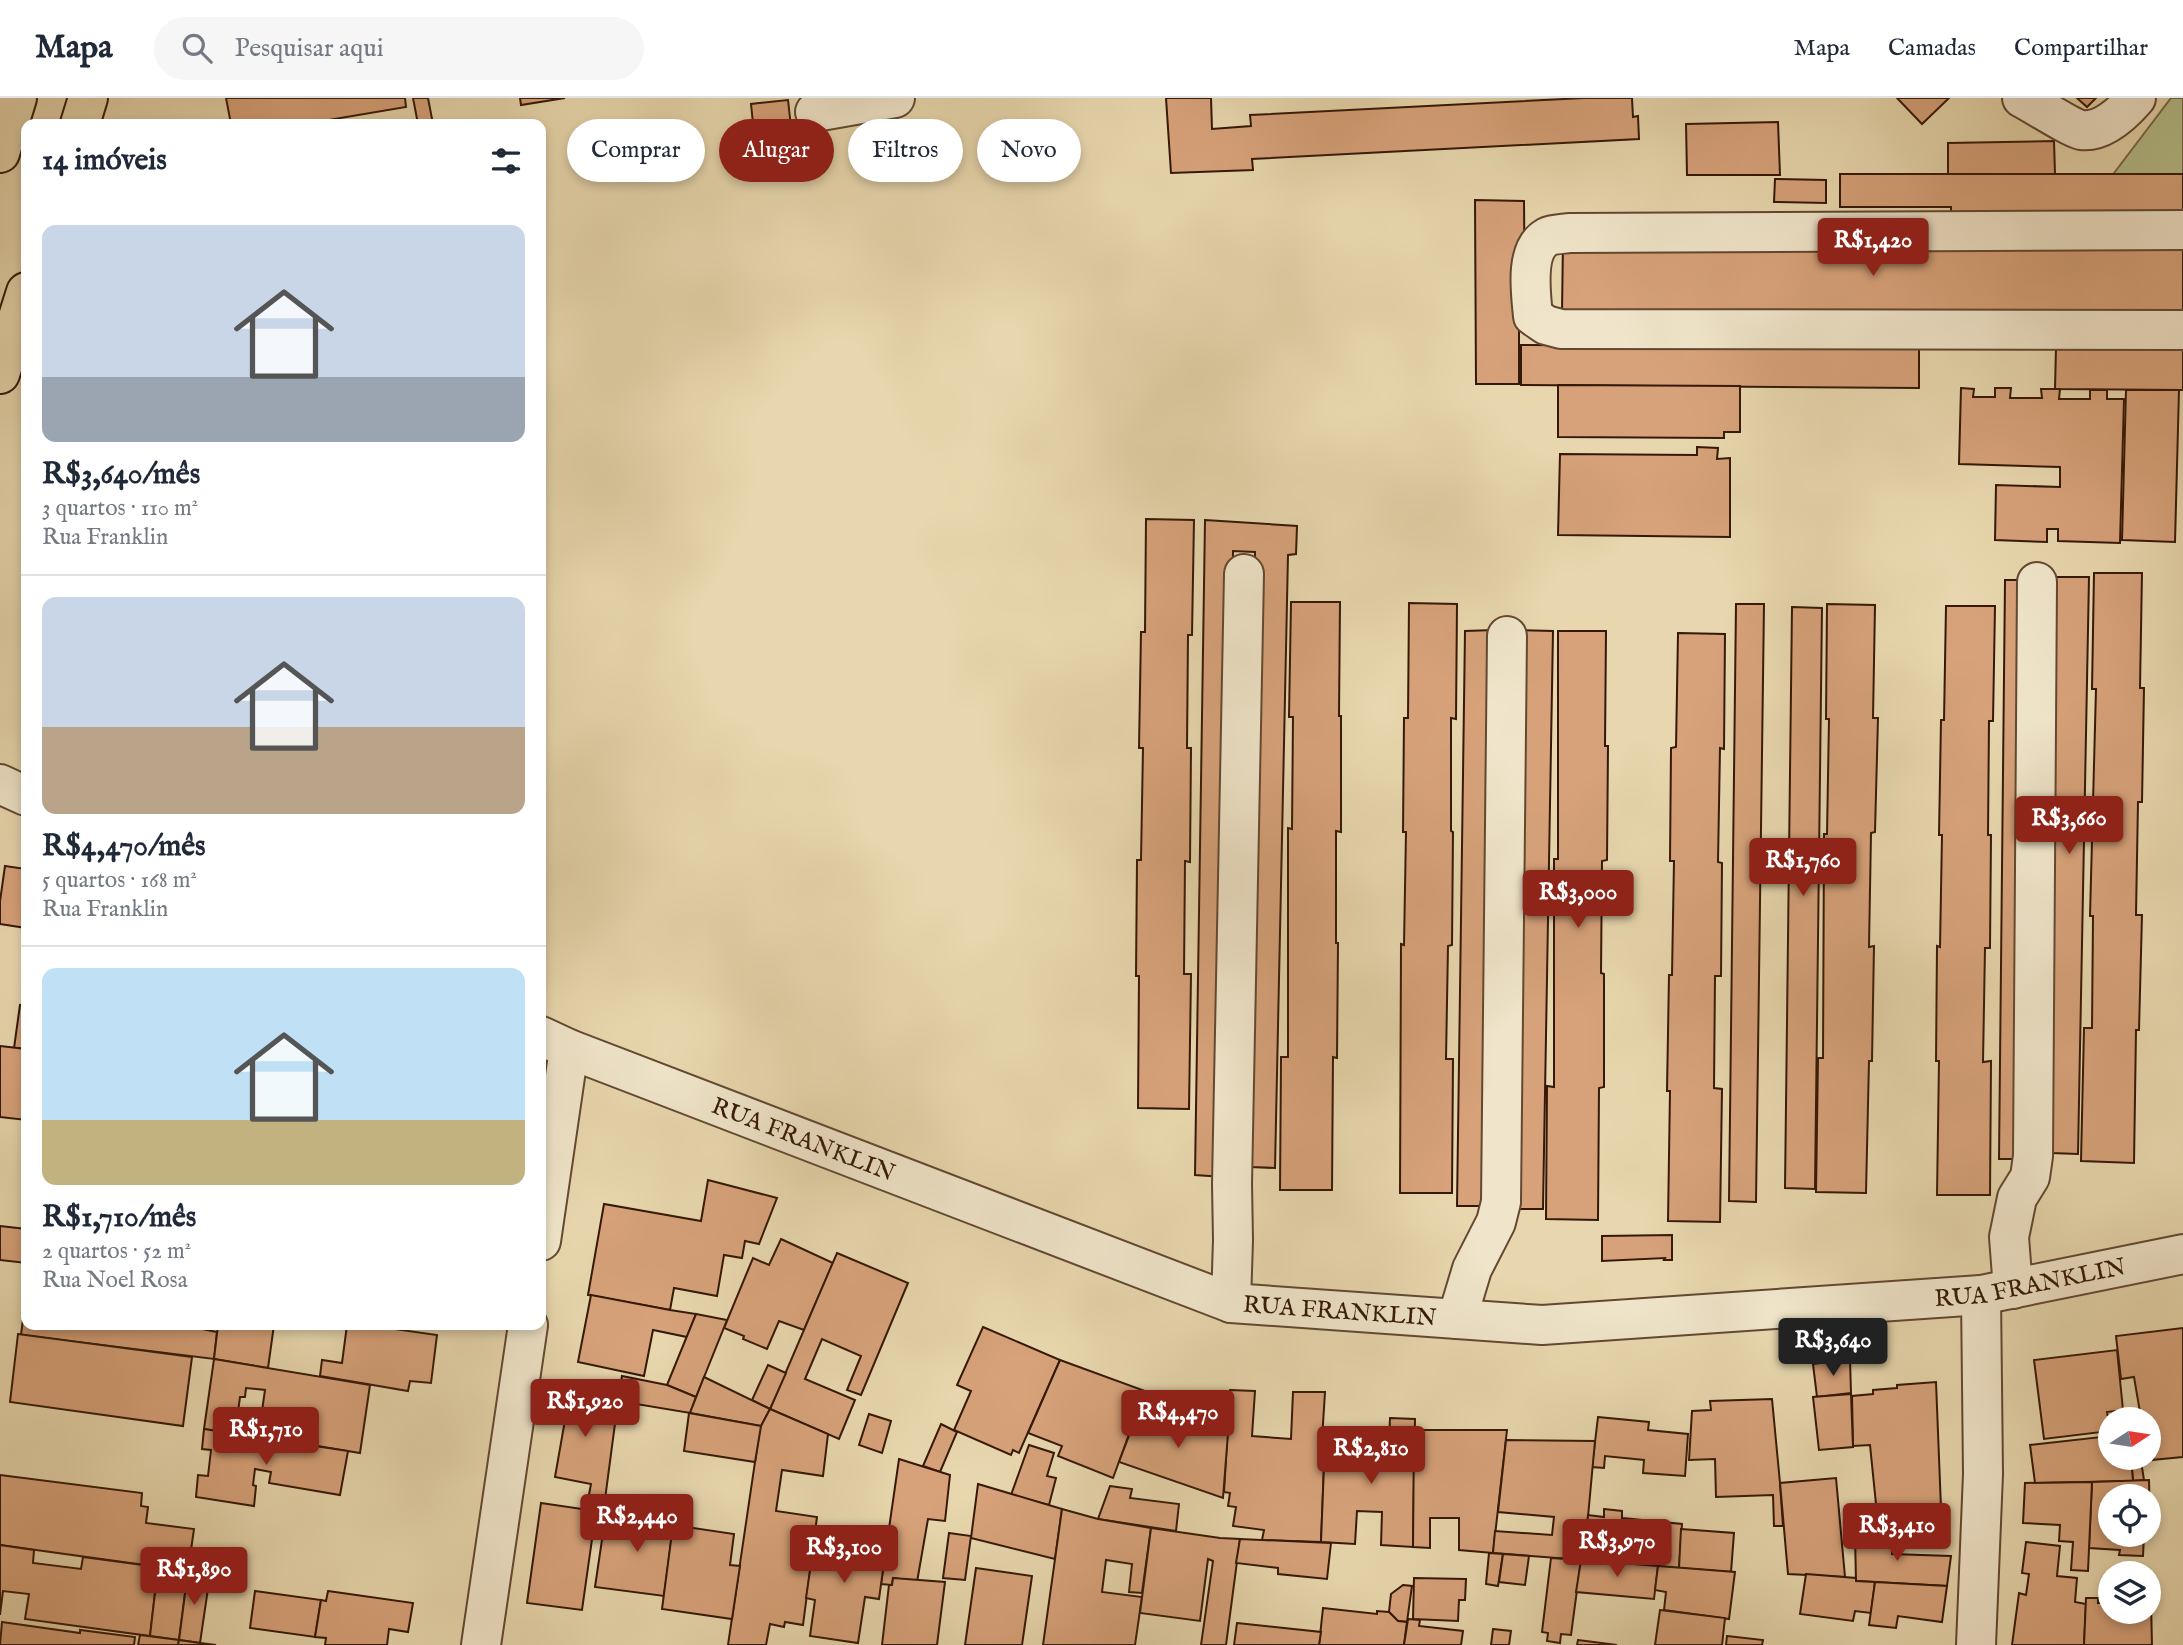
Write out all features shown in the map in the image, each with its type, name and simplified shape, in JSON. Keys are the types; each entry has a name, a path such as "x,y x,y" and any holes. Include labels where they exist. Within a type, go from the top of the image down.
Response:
{"main road":[{"path":"0,153 17,98"},
{"path":"82,119 88,98"},
{"path":"0,374 21,308"}],"street":[{"path":"815,112 895,98"},
{"path":"2022,98 2079,130 2098,129 2126,110 2136,98"},
{"path":"2183,230 1569,233 1547,237 1534,251 1530,283 1533,316 1546,325 1561,329 2183,330"},
{"path":"1231,1303 1244,574"},
{"path":"1976,1645 1983,1474 1997,1292 2017,1198 2029,1177 2033,1156 2038,582"},
{"path":"1457,1319 1472,1269 1496,1222 1501,1202 1507,636"},
{"path":"0,784 21,794"},
{"path":"546,1170 555,1043"},
{"name":"RUA FRANKLIN","path":"555,1043 1231,1303 1542,1325 1997,1292 2183,1255"},
{"path":"481,1645 527,1330"}],"green space":[{"path":"2171,98 2183,98 2183,185 2105,185"}],"building":[{"path":"226,98 405,98 406,107 335,119 230,119"},
{"path":"413,98 428,98 432,119 417,119"},
{"path":"520,98 565,98 521,105"},
{"path":"1166,98 1211,98 1212,129 1251,126 1250,115 1584,98 1632,98 1633,117 1638,116 1639,139 1252,159 1253,170 1171,173"},
{"path":"1897,98 1949,98 1922,124"},
{"path":"2077,98 2096,98 2087,107"},
{"path":"788,100 790,119 753,119 751,104"},
{"path":"1778,122 1780,175 1687,175 1686,124"},
{"path":"2054,141 2055,174 1948,175 1948,143"},
{"path":"1840,174 2183,174 2183,211 1951,213 1951,207 1840,207"},
{"path":"1775,179 1826,180 1826,203 1774,202"},
{"path":"1475,200 1524,201 1525,320 1519,320 1519,384 1476,384"},
{"path":"1563,241 2183,243 2183,315 1562,312"},
{"path":"1521,345 1919,347 1919,388 1521,385"},
{"path":"2056,347 2183,349 2183,390 2055,389"},
{"path":"1558,385 1740,386 1740,432 1724,432 1724,438 1558,437"},
{"path":"1961,388 1974,389 1973,397 1995,397 1995,388 2011,388 2010,398 2042,398 2041,389 2060,389 2059,399 2090,399 2090,390 2107,390 2107,399 2124,399 2120,543 2058,541 2058,529 2047,529 2047,542 1995,540 1996,485 2060,487 2060,467 1959,464"},
{"path":"2126,390 2179,390 2175,542 2122,540"},
{"path":"1697,447 1718,448 1717,459 1730,458 1730,537 1558,535 1560,454 1697,455"},
{"path":"1146,519 1194,520 1192,635 1188,635 1190,862 1185,861 1184,974 1191,974 1189,1109 1138,1108 1137,860 1141,860 1143,748 1139,748 1141,632 1145,632"},
{"path":"1205,520 1297,526 1296,554 1288,555 1275,1168 1251,1167 1255,552 1233,551 1224,1177 1195,1175"},
{"path":"2094,573 2142,573 2142,802 2138,802 2136,915 2142,915 2139,1030 2136,1030 2134,1163 2081,1161 2084,1028 2092,1028 2093,916 2090,916 2096,689 2092,689"},
{"path":"2056,577 2089,577 2078,1154 2051,1153"},
{"path":"2005,580 2031,580 2026,1159 1999,1159"},
{"path":"1291,602 1340,602 1341,832 1336,831 1337,1058 1333,1057 1332,1190 1280,1190 1281,1057 1288,1057 1288,828 1292,829 1293,717 1289,717"},
{"path":"1409,603 1457,604 1456,719 1451,718 1452,945 1448,946 1446,1059 1453,1059 1452,1193 1400,1193 1401,944 1404,945 1406,832 1403,832 1404,718 1408,718"},
{"path":"1736,604 1764,604 1756,1202 1729,1201"},
{"path":"1827,604 1875,605 1873,718 1878,718 1875,832 1871,833 1869,947 1874,946 1866,1193 1816,1192 1818,1058 1823,1058 1824,834 1827,834 1829,719 1826,719"},
{"path":"1946,606 1995,606 1993,721 1989,721 1990,948 1985,948 1983,1062 1991,1061 1990,1195 1937,1195 1937,946 1940,947 1941,720 1944,720"},
{"path":"1792,607 1822,608 1815,1189 1785,1188"},
{"path":"1494,630 1489,1206 1457,1206 1465,631"},
{"path":"1518,630 1553,631 1543,1209 1513,1209"},
{"path":"1558,631 1606,631 1607,860 1602,861 1601,973 1604,974 1604,1087 1599,1088 1598,1220 1546,1219 1547,1086 1554,1087"},
{"path":"1678,633 1725,634 1724,749 1720,748 1718,862 1722,863 1721,976 1715,976 1714,1088 1722,1089 1720,1222 1668,1221 1670,1091 1667,1091 1674,861 1670,861 1671,748 1676,747"},
{"path":"5,866 21,868 21,927 0,924"},
{"path":"20,1005 21,1049 14,1048"},
{"path":"0,1046 21,1048 21,1119 0,1117"},
{"path":"708,1180 777,1198 759,1244 745,1241 742,1258 724,1255 717,1296 674,1288 670,1310 588,1295 604,1204 701,1221"},
{"path":"0,1226 21,1228 21,1262 0,1260"},
{"path":"1672,1235 1672,1260 1602,1261 1602,1236"},
{"path":"781,1239 833,1263 804,1330 779,1321 767,1349 724,1328 753,1258 769,1265"},
{"path":"837,1253 908,1283 861,1395 847,1390 861,1356 822,1339 805,1379 855,1400 839,1439 770,1409"},
{"path":"591,1295 696,1314 687,1337 653,1330 644,1376 578,1362"},
{"path":"696,1314 727,1320 696,1397 667,1385"},
{"path":"983,1327 1060,1360 1019,1453 1013,1450 1011,1455 954,1430 971,1391 957,1385"},
{"path":"2183,1328 2183,1457 2161,1459 2161,1407 2139,1407 2134,1377 2121,1379 2116,1336"},
{"path":"22,1330 217,1332 214,1359 21,1335"},
{"path":"217,1330 273,1330 268,1368 214,1359"},
{"path":"346,1330 401,1330 437,1335 431,1383 410,1381 408,1391 320,1376 322,1360 342,1363"},
{"path":"18,1334 192,1357 183,1426 10,1402"},
{"path":"2117,1350 2123,1407 2098,1407 2098,1432 2044,1439 2034,1360"},
{"path":"214,1359 370,1385 360,1453 299,1443 301,1430 260,1425 265,1390 246,1388 245,1397 240,1397 235,1434 204,1429"},
{"path":"1850,1359 1851,1393 1817,1397 1813,1364"},
{"path":"1060,1360 1145,1391 1113,1478 1058,1456 1062,1446 1028,1433"},
{"path":"768,1365 786,1373 770,1409 752,1400"},
{"path":"622,1376 667,1385 696,1397 690,1413 618,1401"},
{"path":"704,1377 770,1409 761,1426 690,1413"},
{"path":"1936,1382 1941,1508 1877,1514 1870,1445 1853,1446 1852,1396 1873,1394 1873,1390 1897,1388 1897,1385"},
{"path":"550,1388 618,1401 604,1507 587,1505 591,1484 555,1477 565,1420 545,1416"},
{"path":"1230,1390 1255,1391 1252,1436 1291,1439 1293,1392 1325,1392 1321,1542 1262,1540 1264,1530 1233,1526 1236,1507 1228,1506 1230,1493 1224,1492"},
{"path":"1851,1394 1853,1447 1819,1450 1813,1397"},
{"path":"1772,1399 1783,1526 1774,1526 1773,1495 1716,1497 1715,1459 1689,1460 1692,1411 1711,1410 1710,1401"},
{"path":"1141,1404 1228,1433 1223,1498 1119,1462"},
{"path":"770,1409 828,1434 823,1476 782,1470 776,1511 817,1517 803,1625 785,1622 784,1627 770,1624 766,1645 728,1645 760,1428"},
{"path":"689,1413 761,1426 755,1462 684,1451"},
{"path":"869,1414 891,1421 882,1453 859,1445"},
{"path":"1598,1417 1649,1422 1648,1430 1688,1434 1685,1476 1643,1473 1644,1460 1605,1456 1604,1468 1592,1467"},
{"path":"1390,1418 1415,1419 1413,1547 1381,1545 1382,1512 1357,1511 1355,1544 1321,1542 1325,1440 1389,1444"},
{"path":"941,1424 957,1432 940,1472 923,1466"},
{"path":"204,1429 348,1451 340,1495 269,1483 271,1472 255,1469 254,1506 196,1497 198,1475 208,1476 211,1450 202,1449"},
{"path":"1414,1430 1507,1430 1493,1553 1459,1550 1459,1518 1430,1518 1430,1548 1413,1547"},
{"path":"2098,1437 2098,1470 2132,1470 2133,1481 2035,1483 2030,1445"},
{"path":"1506,1440 1595,1441 1584,1560 1493,1553 1495,1531 1552,1535 1554,1517 1498,1512"},
{"path":"1029,1445 1054,1453 1047,1476 1056,1478 1049,1505 1011,1495"},
{"path":"899,1459 950,1475 945,1521 928,1519 917,1582 893,1578 892,1585 881,1584"},
{"path":"2132,1470 2142,1470 2144,1480 2133,1481"},
{"path":"0,1475 142,1493 141,1506 148,1507 146,1523 194,1529 188,1571 0,1545"},
{"path":"1836,1478 1845,1577 1788,1574 1780,1483"},
{"path":"2149,1480 2149,1484 2098,1484 2098,1547 2143,1547 2143,1556 2119,1555 2120,1550 2089,1548 2092,1482"},
{"path":"2092,1482 2088,1571 2071,1570 2073,1542 2059,1541 2060,1525 2023,1523 2025,1483"},
{"path":"978,1484 1062,1509 1055,1559 971,1538"},
{"path":"1110,1486 1132,1489 1130,1498 1179,1504 1176,1531 1098,1519"},
{"path":"541,1503 596,1511 582,1610 527,1603"},
{"path":"636,1507 675,1512 664,1596 595,1587 604,1526 632,1529"},
{"path":"1062,1509 1098,1519 1151,1528 1142,1593 1129,1592 1132,1564 1106,1560 1102,1592 1142,1597 1135,1645 1043,1645"},
{"path":"1604,1509 1622,1511 1622,1518 1682,1524 1679,1568 1584,1560 1588,1515 1604,1517"},
{"path":"673,1525 734,1534 730,1565 740,1566 732,1619 662,1609"},
{"path":"1892,1525 1892,1554 1951,1556 1947,1586 1856,1581 1855,1536 1878,1535 1878,1526"},
{"path":"1151,1528 1240,1539 1226,1645 1201,1645 1213,1561 1208,1559 1200,1621 1140,1613"},
{"path":"1681,1529 1734,1533 1731,1572 1679,1568"},
{"path":"949,1533 971,1536 965,1580 943,1578"},
{"path":"845,1534 887,1541 879,1599 865,1597 858,1643 810,1636 815,1600 806,1598 814,1543 843,1547"},
{"path":"1240,1539 1331,1543 1327,1579 1278,1574 1278,1568 1236,1563"},
{"path":"2026,1542 2060,1546 2057,1576 2077,1578 2075,1602 2086,1604 2084,1645 2012,1645 2019,1593 2026,1595 2029,1574 2022,1573"},
{"path":"0,1545 34,1550 33,1563 81,1569 83,1557 158,1567 150,1636 25,1619 29,1594 3,1591 0,1615"},
{"path":"1489,1553 1503,1554 1498,1586 1486,1584"},
{"path":"1503,1554 1529,1556 1525,1585 1499,1582"},
{"path":"1551,1558 1581,1560 1571,1635 1561,1634 1560,1643 1547,1641 1548,1633 1542,1632"},
{"path":"1581,1560 1658,1566 1654,1599 1576,1592"},
{"path":"1658,1566 1735,1572 1729,1619 1664,1610 1666,1592 1655,1590"},
{"path":"158,1567 188,1571 179,1640 150,1636"},
{"path":"976,1568 1032,1576 1022,1645 965,1645"},
{"path":"188,1571 210,1575 200,1643 179,1640"},
{"path":"1806,1574 1875,1582 1871,1613 1855,1611 1853,1621 1800,1614"},
{"path":"893,1578 945,1582 937,1645 882,1645 889,1585 892,1585"},
{"path":"1414,1578 1466,1579 1465,1600 1459,1600 1458,1621 1413,1619"},
{"path":"1875,1582 1947,1586 1942,1622 1898,1616 1896,1628 1869,1625"},
{"path":"1403,1585 1412,1586 1407,1622 1398,1621 1389,1612 1391,1594"},
{"path":"255,1591 321,1600 315,1637 250,1628"},
{"path":"328,1591 413,1603 408,1632 389,1629 387,1645 325,1645 326,1638 315,1637 321,1600 326,1601"},
{"path":"2086,1598 2098,1598 2098,1624 2152,1624 2152,1645 2084,1645"},
{"path":"1323,1608 1377,1614 1377,1611 1389,1612 1398,1621 1407,1622 1404,1645 1319,1645"},
{"path":"1660,1610 1725,1618 1722,1645 1655,1645"},
{"path":"1408,1619 1420,1620 1419,1626 1463,1631 1461,1645 1404,1645"},
{"path":"2,1622 80,1633 80,1630 135,1637 134,1645 0,1645"},
{"path":"1237,1623 1321,1632 1319,1645 1234,1645"},
{"path":"1493,1629 1511,1631 1509,1645 1491,1645"},
{"path":"140,1635 179,1640 178,1645 138,1645"},
{"path":"1727,1636 1763,1640 1762,1645 1726,1645"},
{"path":"179,1640 200,1643 216,1645 178,1645"},
{"path":"1578,1640 1617,1645 1577,1645"}]}
